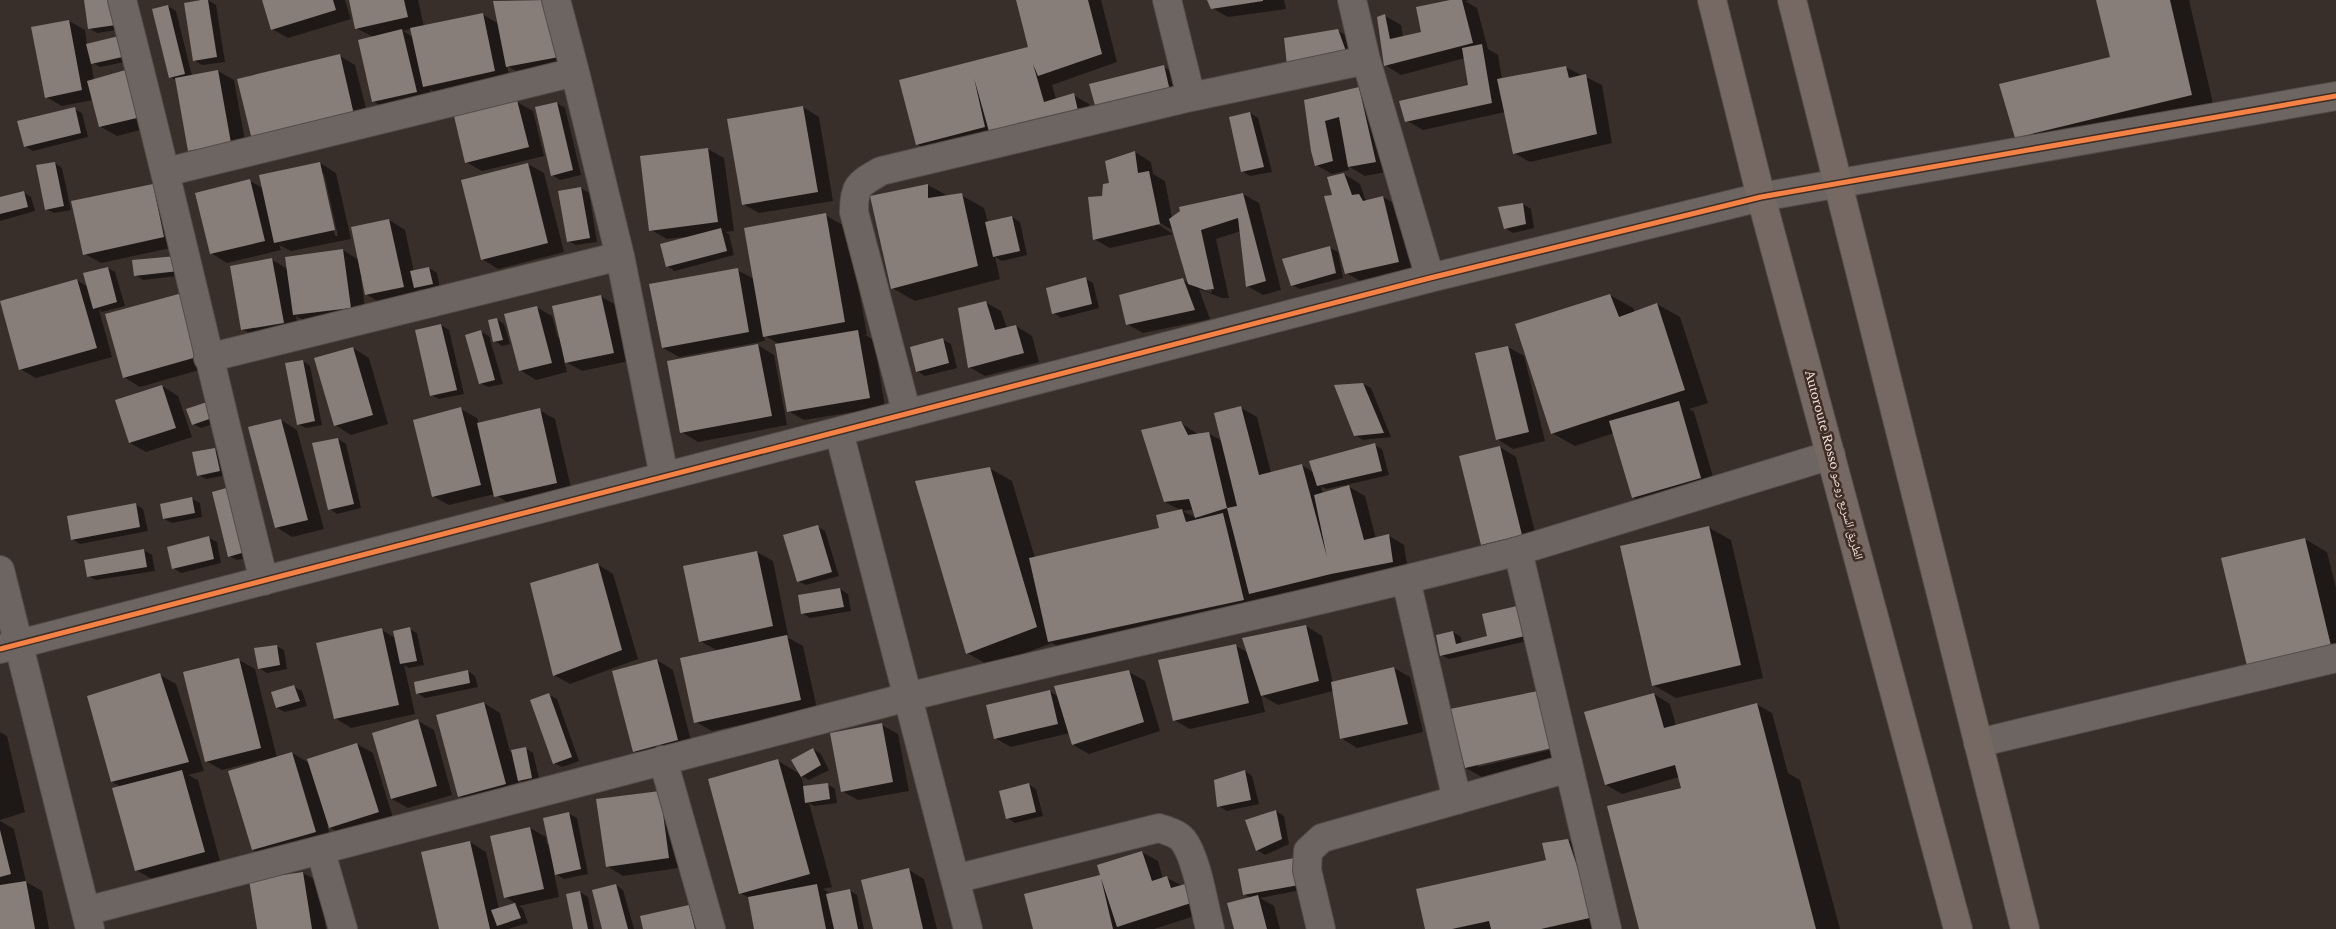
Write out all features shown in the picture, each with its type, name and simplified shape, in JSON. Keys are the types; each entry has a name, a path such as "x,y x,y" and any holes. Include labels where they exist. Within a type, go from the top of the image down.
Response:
{"highway":[{"name":"Autoroute Rosso الطريق السريع روصو","path":"1712,0 1761,197 1958,929"},
{"path":"1792,0 2025,929"}],"street":[{"path":"122,0 166,172 208,358 264,581"},
{"path":"556,0 620,256 664,476"},
{"path":"1167,0 1190,97"},
{"path":"1352,0 1366,60 1430,278"},
{"path":"907,414 854,212 854,198 859,184 881,170 1190,97 1366,60"},
{"path":"166,172 574,72"},
{"path":"9,647 1430,278 1761,197 2336,96"},
{"path":"208,358 620,256"},
{"path":"839,432 968,929"},
{"path":"0,570 9,647 88,920 321,852 663,760 908,697 1406,580 1518,550 1831,455"},
{"path":"1518,550 1607,929"},
{"path":"1406,580 1457,800"},
{"path":"1978,743 2336,658"},
{"path":"663,760 711,929"},
{"path":"1321,929 1307,870 1308,852 1322,838 1569,768"},
{"path":"955,879 1159,828 1174,833 1182,839 1191,854 1210,929"},
{"path":"321,852 343,929"}],"building":[{"path":"84,0 112,0 116,25 88,29"},
{"path":"208,0 217,57 193,61 184,3"},
{"path":"262,0 333,0 336,10 271,30"},
{"path":"349,0 404,0 408,17 355,29"},
{"path":"548,0 559,57 506,67 493,1"},
{"path":"1016,0 1088,0 1102,54 1038,76 1033,64 1044,102 1074,93 1078,111 990,135 974,78 985,127 916,145 899,80 1028,47"},
{"path":"1207,0 1263,0 1263,1 1211,9"},
{"path":"1450,0 1462,0 1473,43 1384,66 1377,17 1385,14 1390,39 1421,32 1416,7"},
{"path":"2096,0 2170,0 2192,95 2015,138 1999,84 2110,57"},
{"path":"168,5 185,74 169,78 152,9"},
{"path":"483,13 495,71 423,87 410,28"},
{"path":"69,20 82,90 45,98 31,27"},
{"path":"402,29 417,92 372,102 358,40"},
{"path":"1338,29 1347,54 1287,65 1284,38"},
{"path":"123,35 127,56 91,64 86,44"},
{"path":"1482,44 1492,103 1405,122 1399,101 1468,85 1462,48"},
{"path":"340,54 355,119 253,144 237,79"},
{"path":"1164,65 1170,91 1096,109 1089,84"},
{"path":"1566,66 1569,78 1586,74 1597,134 1513,154 1497,79"},
{"path":"129,69 141,117 99,127 87,81"},
{"path":"218,70 231,143 188,151 175,78"},
{"path":"1359,87 1376,162 1348,167 1339,117 1325,121 1333,161 1315,166 1304,100"},
{"path":"517,100 529,147 465,163 454,116"},
{"path":"557,102 573,170 551,176 535,107"},
{"path":"803,106 818,192 742,205 727,119"},
{"path":"75,107 81,133 24,147 17,121"},
{"path":"1250,112 1264,167 1241,172 1229,117"},
{"path":"708,148 718,222 649,231 640,156"},
{"path":"1135,151 1138,173 1149,171 1160,224 1093,240 1088,197 1102,196 1103,184 1109,183 1105,161"},
{"path":"55,162 64,206 45,210 36,165"},
{"path":"320,162 335,230 274,243 259,175"},
{"path":"528,163 548,243 481,260 461,180"},
{"path":"1344,173 1352,195 1359,194 1363,201 1383,196 1399,262 1345,274 1324,196 1332,195 1327,177"},
{"path":"250,179 265,241 210,254 195,193"},
{"path":"153,184 164,237 83,255 71,201"},
{"path":"928,184 928,198 962,193 978,266 891,289 870,196"},
{"path":"581,187 590,238 567,242 558,191"},
{"path":"24,191 28,207 0,214 0,197"},
{"path":"1243,193 1266,281 1246,287 1238,218 1201,230 1214,289 1205,290 1188,284 1169,219 1180,211 1179,207"},
{"path":"1523,203 1526,224 1504,229 1498,207"},
{"path":"826,213 845,322 763,337 744,228"},
{"path":"1012,216 1020,251 993,257 985,222"},
{"path":"389,219 404,287 365,295 351,227"},
{"path":"721,228 727,251 666,267 660,244"},
{"path":"1330,246 1336,273 1291,286 1282,259"},
{"path":"343,249 351,308 293,315 285,257"},
{"path":"177,256 179,271 134,276 132,260"},
{"path":"272,258 284,323 241,330 230,266"},
{"path":"108,267 117,302 93,309 83,273"},
{"path":"429,267 433,284 414,288 410,271"},
{"path":"738,268 749,332 662,348 649,284"},
{"path":"1086,277 1092,304 1052,314 1046,288"},
{"path":"1183,278 1195,310 1126,325 1119,295"},
{"path":"77,279 97,348 19,370 0,301"},
{"path":"186,292 204,355 123,378 105,314"},
{"path":"1610,294 1619,317 1657,303 1685,390 1551,434 1515,324"},
{"path":"601,295 614,353 565,363 552,306"},
{"path":"986,301 995,330 1016,325 1024,353 968,368 958,308"},
{"path":"537,306 552,363 519,371 504,314"},
{"path":"497,318 503,340 493,342 488,320"},
{"path":"441,324 457,390 430,396 415,330"},
{"path":"481,330 495,380 479,384 465,335"},
{"path":"858,330 870,398 787,412 775,344"},
{"path":"943,338 949,363 916,372 910,347"},
{"path":"758,344 772,416 680,433 667,361"},
{"path":"1508,346 1529,432 1496,440 1475,353"},
{"path":"353,347 373,415 334,426 314,358"},
{"path":"303,360 315,421 297,425 285,363"},
{"path":"1363,383 1384,433 1354,436 1334,385"},
{"path":"162,385 176,428 129,443 115,400"},
{"path":"210,401 215,417 192,425 186,409"},
{"path":"1679,401 1701,478 1632,498 1609,421"},
{"path":"1241,406 1259,475 1302,464 1327,557 1314,495 1349,485 1364,540 1389,534 1393,562 1331,574 1249,594 1227,508 1237,506 1214,413"},
{"path":"461,407 481,485 432,497 413,420"},
{"path":"540,408 557,483 494,497 477,423"},
{"path":"281,419 308,520 275,528 248,427"},
{"path":"1181,421 1188,435 1209,432 1227,508 1195,518 1189,499 1164,502 1141,430"},
{"path":"338,438 354,504 328,510 312,443"},
{"path":"1375,443 1382,471 1317,486 1309,461"},
{"path":"1500,446 1522,535 1481,545 1459,456"},
{"path":"215,448 220,471 197,476 192,452"},
{"path":"990,467 1037,627 966,654 915,481"},
{"path":"230,487 245,552 228,557 212,492"},
{"path":"192,497 195,513 163,519 160,504"},
{"path":"136,503 140,527 71,540 67,516"},
{"path":"1182,509 1186,522 1223,513 1244,600 1048,642 1029,558 1159,528 1156,515"},
{"path":"818,525 832,572 797,582 783,535"},
{"path":"1709,526 1741,665 1652,686 1620,546"},
{"path":"209,536 214,559 172,569 167,547"},
{"path":"2305,538 2332,650 2248,670 2221,558"},
{"path":"144,549 147,567 87,577 84,560"},
{"path":"757,551 773,626 699,642 683,566"},
{"path":"598,563 622,650 553,676 530,583"},
{"path":"840,588 844,607 801,614 798,595"},
{"path":"1517,606 1525,636 1440,656 1436,635 1453,631 1456,644 1487,636 1482,614"},
{"path":"1306,625 1319,681 1261,696 1242,638"},
{"path":"410,627 417,661 400,664 393,631"},
{"path":"382,628 399,705 334,719 316,643"},
{"path":"787,635 801,700 694,723 680,658"},
{"path":"1236,644 1249,703 1173,721 1158,660"},
{"path":"277,645 280,665 258,669 254,648"},
{"path":"239,658 261,748 205,762 183,672"},
{"path":"657,659 678,740 633,752 612,671"},
{"path":"1394,667 1408,724 1340,739 1331,682"},
{"path":"468,670 470,683 416,694 414,682"},
{"path":"1129,670 1144,722 1072,745 1054,686"},
{"path":"160,673 189,762 111,782 87,696"},
{"path":"294,685 300,701 276,708 271,692"},
{"path":"1050,690 1058,724 994,739 986,705"},
{"path":"1538,691 1552,748 1465,768 1450,709"},
{"path":"549,693 572,757 553,764 530,700"},
{"path":"1654,693 1664,728 1757,703 1816,929 1639,929 1607,806 1681,788 1675,765 1605,785 1584,712"},
{"path":"484,702 506,784 458,797 436,715"},
{"path":"418,719 437,786 391,799 372,733"},
{"path":"882,723 893,782 841,792 830,733"},
{"path":"357,743 379,812 329,828 307,759"},
{"path":"526,747 532,778 518,781 511,750"},
{"path":"813,748 821,765 801,777 791,760"},
{"path":"292,752 316,832 252,850 228,771"},
{"path":"778,759 810,874 739,894 708,779"},
{"path":"182,770 205,852 135,871 112,788"},
{"path":"1245,770 1251,800 1217,807 1214,780"},
{"path":"828,783 830,799 805,803 803,786"},
{"path":"1029,783 1036,812 1006,819 999,791"},
{"path":"660,791 669,858 606,867 596,799"},
{"path":"1276,810 1282,839 1256,851 1245,820"},
{"path":"569,812 581,869 555,875 543,818"},
{"path":"530,827 544,889 504,898 490,836"},
{"path":"0,830 11,874 0,877"},
{"path":"1568,839 1594,917 1541,929 1491,929 1489,921 1452,929 1425,929 1416,889 1546,860 1542,843"},
{"path":"470,841 490,929 439,929 421,852"},
{"path":"1142,851 1152,881 1167,876 1171,888 1185,884 1191,903 1117,927 1101,878 1113,929 1033,929 1024,894 1100,875 1097,865"},
{"path":"1294,858 1299,885 1243,895 1238,869"},
{"path":"909,868 923,929 873,929 861,880"},
{"path":"303,872 312,929 257,929 249,880"},
{"path":"26,881 35,929 0,929 0,885"},
{"path":"616,884 628,929 602,929 592,890"},
{"path":"817,884 826,929 754,929 748,897"},
{"path":"850,889 858,929 834,929 826,894"},
{"path":"580,891 588,929 573,929 566,894"},
{"path":"1258,895 1267,929 1234,929 1227,903"},
{"path":"515,903 521,918 497,926 491,910"},
{"path":"689,905 695,929 643,929 640,916"}],"cycle path":[{"path":"0,649 1430,278 1761,197 2336,96"}]}
